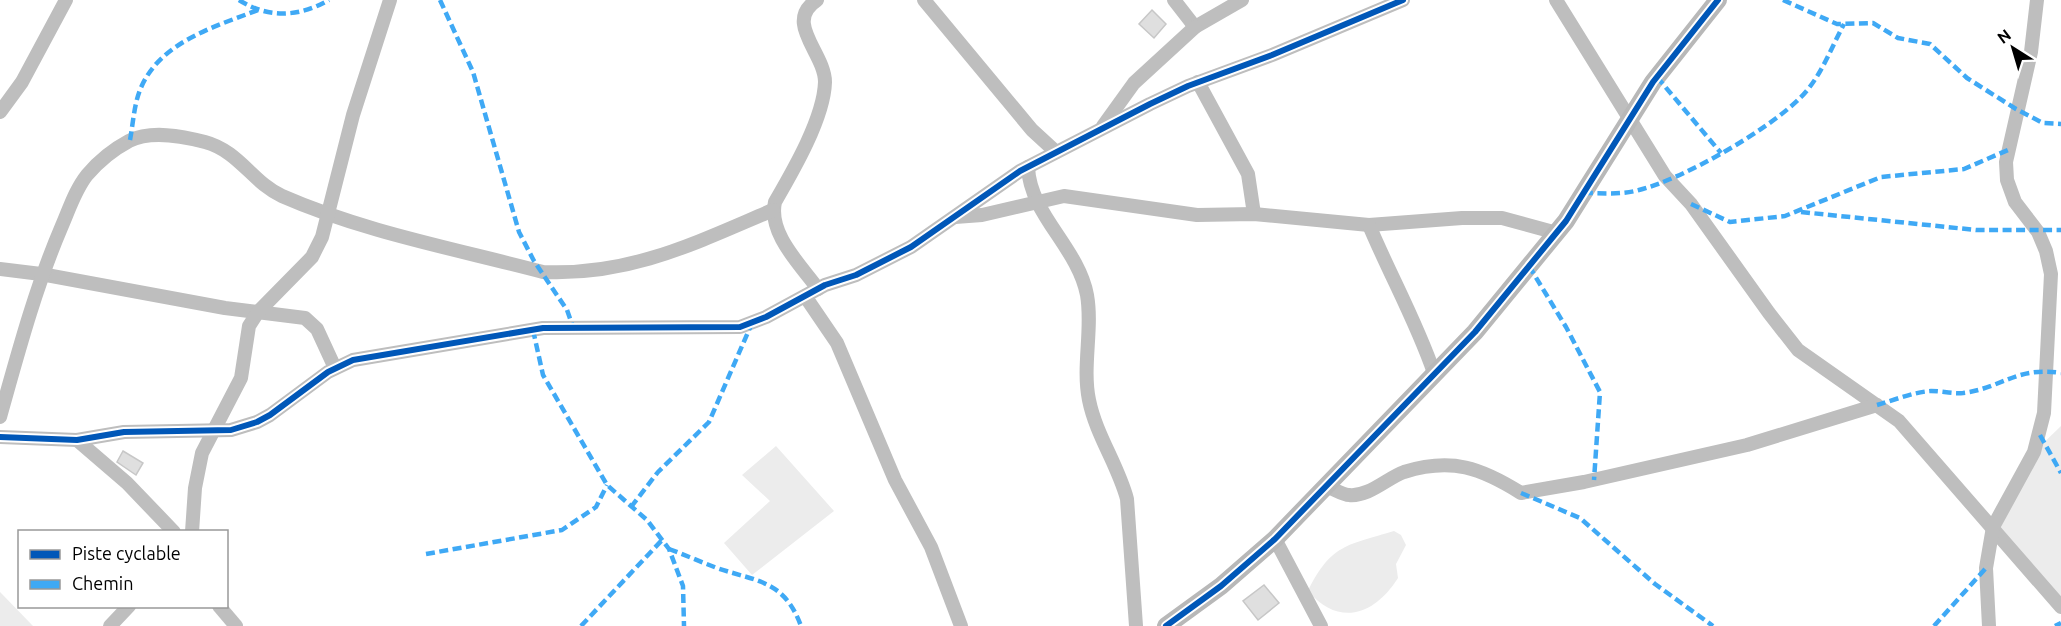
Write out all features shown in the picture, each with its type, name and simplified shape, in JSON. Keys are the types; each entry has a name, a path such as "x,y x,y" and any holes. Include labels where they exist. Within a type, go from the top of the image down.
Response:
{"street":[{"path":"0,112 22,82 66,0"},
{"path":"192,530 195,488 202,453 241,378 248,333 258,312 312,257 322,237 353,115 390,0"},
{"path":"817,0 806,9 802,17 803,26 823,70 823,93 804,151 775,201 773,210 779,234 818,289"},
{"path":"924,0 1032,130 1056,152"},
{"path":"1174,0 1195,27"},
{"path":"1100,129 1134,83 1195,27 1242,0"},
{"path":"0,437 77,440 124,432 211,432 257,422 335,368 369,356 543,328 740,327 766,317 818,289 856,275 911,247 955,218 979,198 1028,167 1100,129 1198,82 1272,55 1403,0"},
{"path":"1556,0 1665,176 1691,204 1769,314 1798,350 1899,421 2061,607"},
{"path":"1166,626 1178,621 1275,539 1328,487 1474,332 1557,233 1653,82 1718,0"},
{"path":"1989,626 1986,568 1993,527 2034,452 2044,413 2051,274 2046,251 2038,232 2015,202 2007,180 2006,162 2031,52 2037,0"},
{"path":"1198,82 1248,174 1254,214"},
{"path":"0,417 41,274 78,188 87,176 113,152 130,140 147,135 157,134 204,142 220,148 231,154 273,191 327,213 532,269 561,273 613,268 667,255 773,210"},
{"path":"1028,167 1028,178 1037,202 1062,238 1087,294 1089,399 1103,442 1123,484 1127,499 1136,626"},
{"path":"955,218 982,215 1064,196 1197,215 1254,214 1369,225 1484,217 1502,218 1557,233"},
{"path":"1369,225 1401,299 1424,342 1434,374"},
{"path":"0,269 41,274 225,308 305,318 317,329 335,368"},
{"path":"805,296 837,343 895,480 931,547 961,626"},
{"path":"1328,487 1350,496 1369,491 1403,472 1448,464 1491,473 1521,493 1584,482 1747,445 1877,405"},
{"path":"77,440 127,483 173,530"},
{"path":"1275,539 1321,626"},
{"path":"110,626 127,608"},
{"path":"221,608 236,626"}],"shaded area":[{"path":"2061,426 2061,607 1993,527 2034,452"},
{"path":"776,446 834,511 752,575 724,543 770,501 742,475"},
{"path":"1394,531 1401,535 1406,545 1396,564 1398,578 1378,601 1355,612 1343,613 1319,602 1308,591 1316,576 1333,555 1353,544"},
{"path":"0,592 33,626 0,626"}],"building":[{"path":"1152,10 1166,24 1154,38 1139,24"},
{"path":"123,451 143,463 136,475 117,462"},
{"path":"1264,585 1279,603 1258,620 1243,601"}],"marked path":[{"path":"239,0 262,10 284,14 306,10 329,0"},
{"path":"440,0 473,72 519,232 534,261 567,310 573,327"},
{"path":"1783,0 1837,24 1873,23 1898,38 1930,44 1967,78 2016,109 2043,123 2061,124"},
{"path":"130,140 140,90 149,73 160,60 190,38 258,10"},
{"path":"1584,193 1625,193 1639,190 1678,176 1746,139 1785,111 1807,90 1819,73 1844,24"},
{"path":"1657,77 1721,153"},
{"path":"1691,204 1730,222 1785,216 1881,177 1964,169 2008,150"},
{"path":"1801,212 1976,230 2061,230"},
{"path":"1529,266 1566,327 1600,392 1594,480"},
{"path":"631,507 658,472 709,422 752,323"},
{"path":"533,330 543,375 607,485 647,520 669,549 683,586 684,626"},
{"path":"1877,405 1924,392 1959,393 1977,390 2033,372 2061,373"},
{"path":"2040,435 2061,473"},
{"path":"426,554 562,530 596,507 607,485"},
{"path":"1521,493 1580,518 1655,584 1713,626"},
{"path":"581,626 663,539"},
{"path":"669,549 768,585 786,600 801,626"},
{"path":"1934,626 1986,568"},
{"path":"2055,626 2061,623"}],"cycle path":[{"path":"0,437 77,440 124,432 231,430 257,422 270,415 328,372 353,360 543,328 740,327 766,317 825,285 856,275 911,247 1020,171 1150,104 1188,86 1272,55 1403,0"},
{"path":"1166,626 1221,586 1275,539 1475,332 1566,221 1653,82 1718,0"}]}
